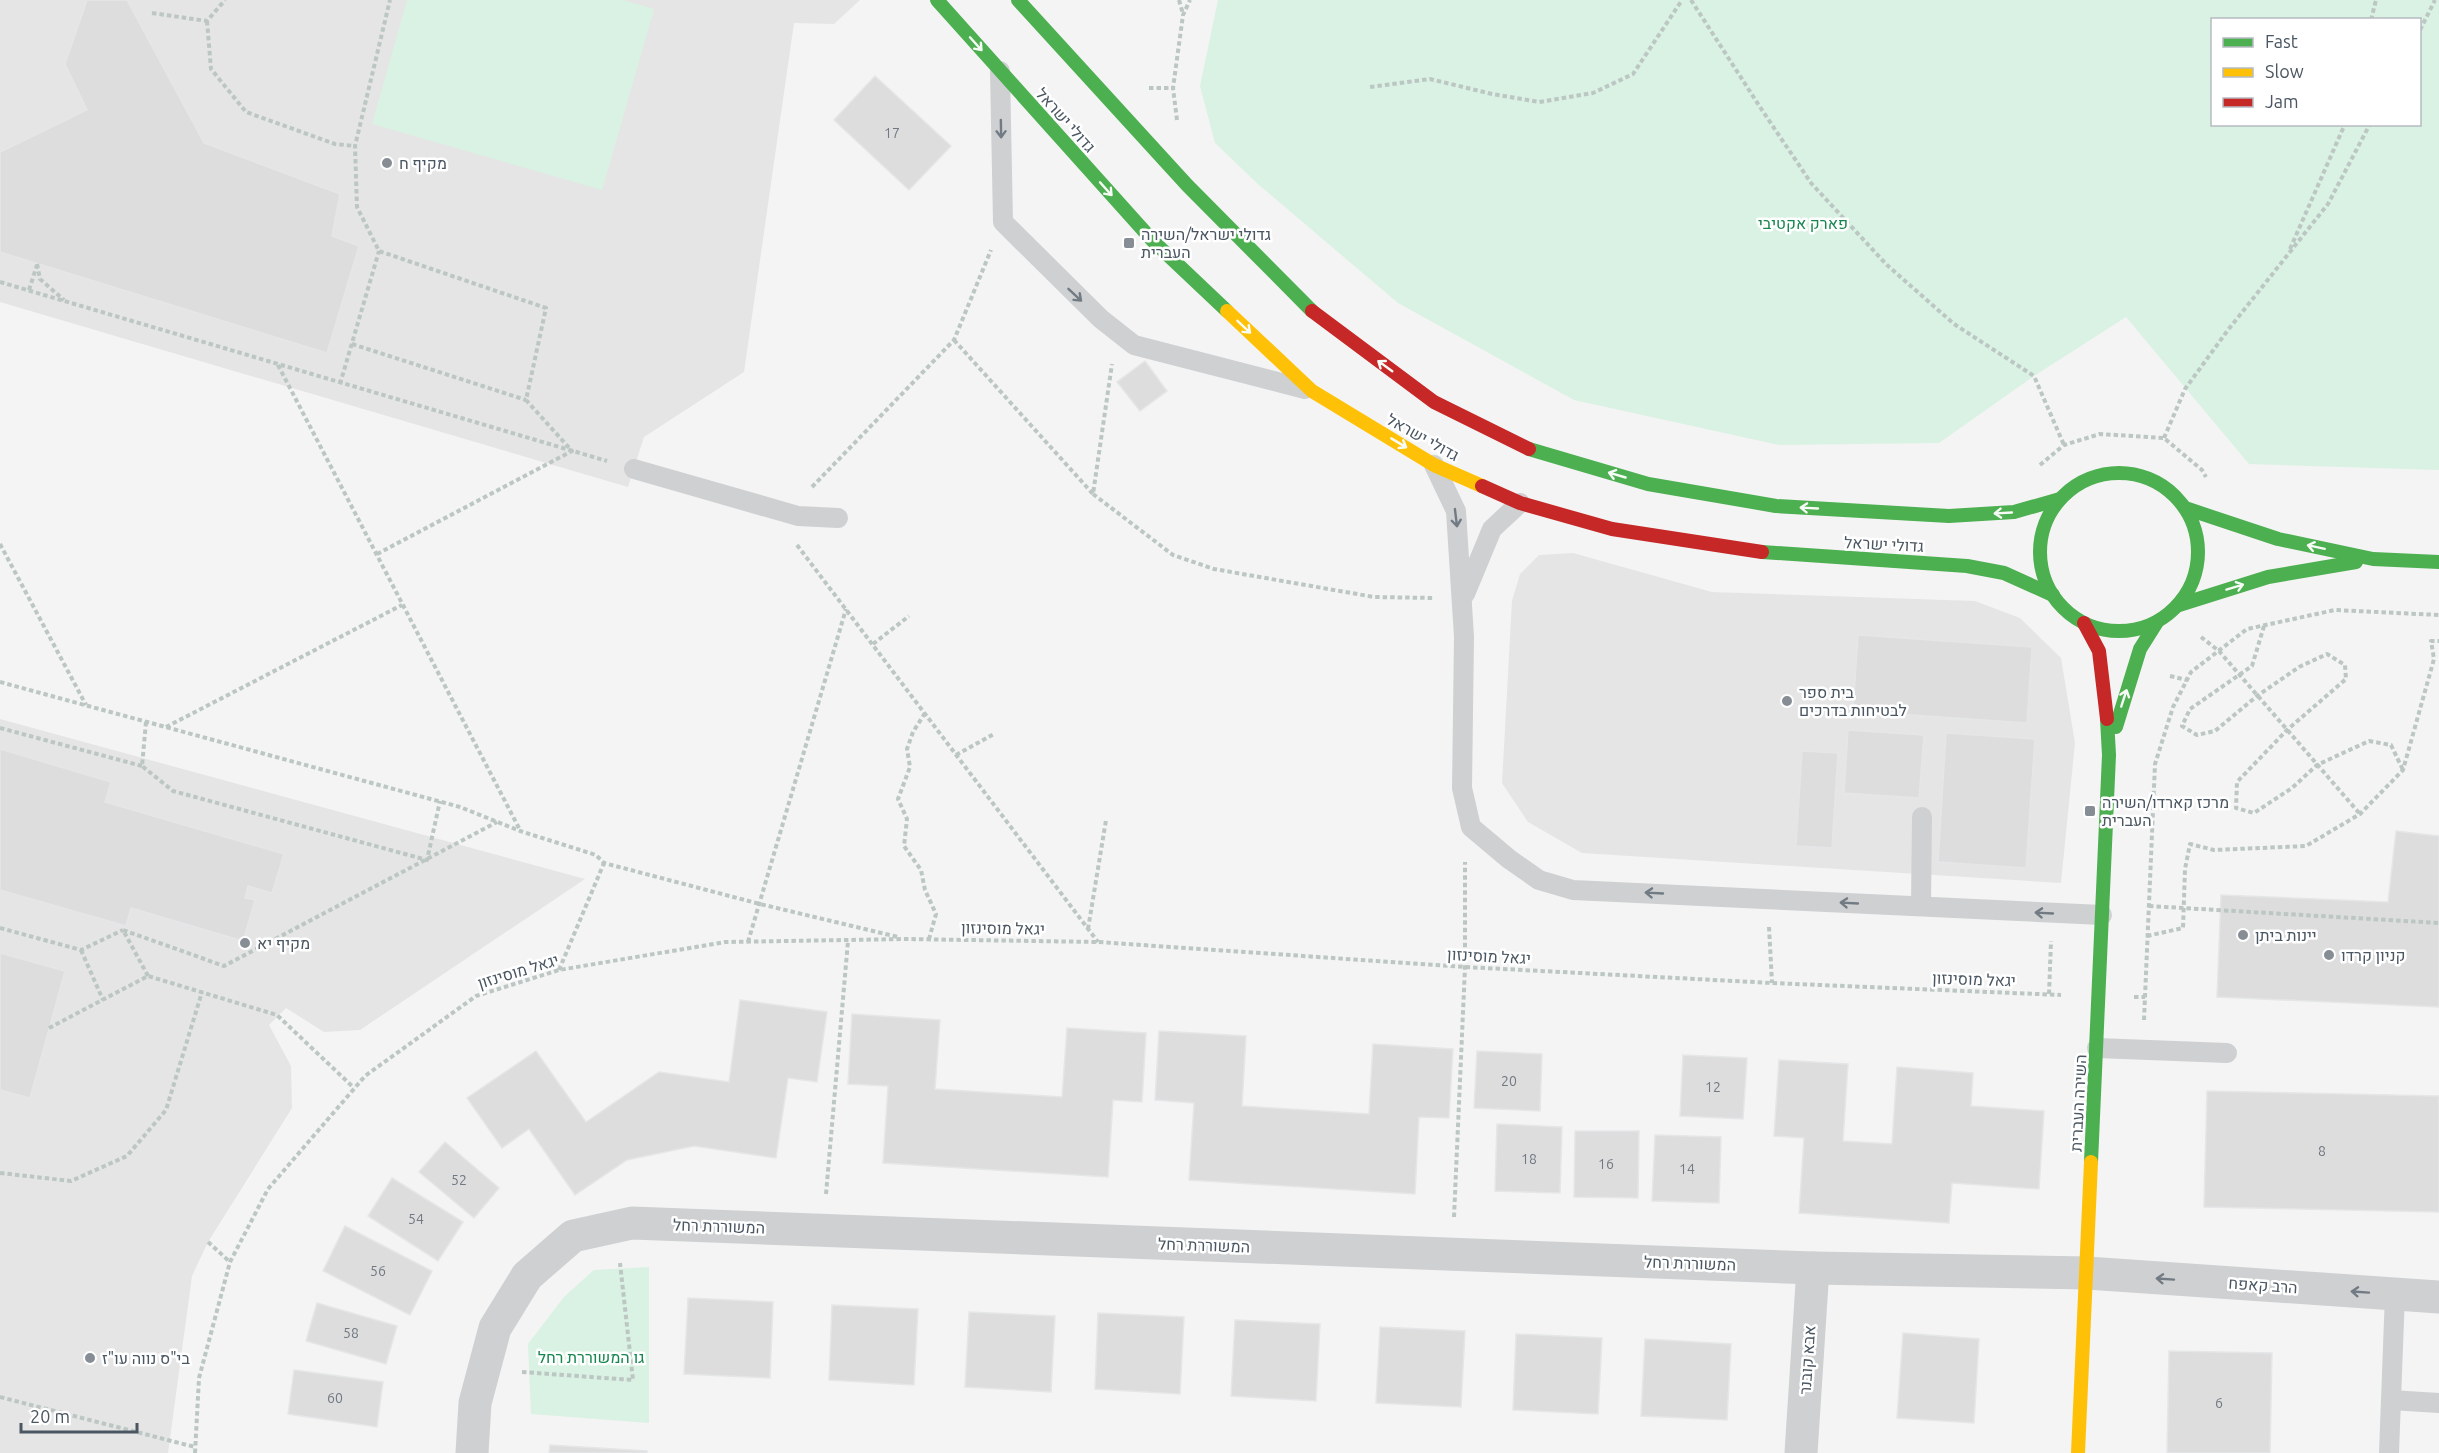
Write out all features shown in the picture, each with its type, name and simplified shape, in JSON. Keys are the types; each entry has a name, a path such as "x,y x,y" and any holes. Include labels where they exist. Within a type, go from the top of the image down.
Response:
{"street":[{"name":"גדולי ישראל","path":"937,0 1153,241 1312,391 1434,465 1520,502 1612,529 1772,554 1967,566 2004,573 2053,595"},
{"name":"גדולי ישראל","path":"1018,0 1187,185 1311,310 1434,402 1530,449 1648,484 1776,506 1949,516 2014,513 2060,499"},
{"path":"2168,613 2193,582 2199,557 2196,531 2185,508 2169,490 2148,478 2125,473 2101,475 2078,484 2060,499 2046,521 2040,546 2042,572 2053,595 2066,611 2084,623 2102,629 2121,631 2139,629 2168,613 2268,577 2373,559"},
{"path":"2185,508 2278,539 2373,559 2439,562"},
{"name":"השירה העברית","path":"2109,755 2120,710 2140,649 2168,613"},
{"name":"השירה העברית","path":"2078,1453 2109,755 2106,695 2099,651 2084,623"},
{"name":"המשוררת רחל","path":"472,1453 475,1403 495,1328 527,1276 573,1236 632,1223 1813,1268 2087,1273"},
{"name":"אבא קובנר","path":"1801,1453 1813,1268"},
{"name":"הרב קאפח","path":"2087,1273 2439,1297"}],"lane":[{"path":"1000,71 1003,222 1093,311 1134,345 1312,391"},
{"path":"1434,465 1456,511 1463,599 1462,788 1471,827 1509,859 1539,880 1574,890 2102,915"},
{"path":"634,469 798,516 838,518"},
{"path":"1463,599 1492,529 1520,502"},
{"path":"1921,906 1922,817"},
{"path":"2097,1048 2227,1053"},
{"path":"2389,1453 2395,1294"},
{"path":"2391,1400 2439,1403"}],"path":[{"path":"225,0 207,21 211,69 246,112 335,144 355,146"},
{"path":"340,384 379,251 357,207 355,146 390,0"},
{"path":"1179,0 1183,15"},
{"path":"1179,131 1173,88 1183,15 1190,0"},
{"path":"1370,87 1430,79 1492,94 1539,102 1593,93 1633,74 1682,0"},
{"path":"1691,0 1811,183 1887,265 1954,324 2034,376 2064,445"},
{"path":"2372,18 2376,0"},
{"path":"2421,28 2435,0"},
{"path":"152,13 207,21"},
{"path":"2287,255 2344,126"},
{"path":"2164,438 2185,389 2228,330 2328,204 2369,126"},
{"path":"788,513 954,340 1003,222"},
{"path":"379,251 546,308 526,400"},
{"path":"29,290 37,264 40,279 66,301"},
{"path":"0,282 634,469"},
{"path":"954,340 1093,494 1173,555 1214,569 1374,597 1463,599"},
{"path":"352,344 526,400 572,451"},
{"path":"1093,494 1112,360 1134,345"},
{"path":"278,364 520,831"},
{"path":"377,554 572,451"},
{"path":"767,506 1098,942"},
{"path":"0,544 86,705"},
{"path":"166,727 402,604"},
{"path":"748,942 846,609"},
{"path":"2142,1049 2155,764 2173,707 2191,672 2247,629 2335,610 2439,615"},
{"path":"2168,613 2219,651 2360,814"},
{"path":"873,644 909,616"},
{"path":"2264,626 2252,666 2190,709 2182,726 2196,735 2215,731 2257,696 2299,667 2327,654 2345,665 2346,679 2287,730 2237,782 2236,808 2254,813 2292,788 2317,765 2369,741 2391,745 2403,770"},
{"path":"2147,936 2183,928 2186,869 2190,844 2214,850 2306,846 2360,814 2403,770 2434,659 2431,641 2439,641"},
{"path":"0,682 440,801 520,831 596,855 604,863 904,939"},
{"path":"925,713 913,732 907,748 910,767 898,799 907,819 904,846 921,870 925,890 936,914 929,939"},
{"path":"142,766 146,722"},
{"path":"0,728 142,766 173,792 427,860"},
{"path":"956,755 994,734"},
{"path":"427,860 440,801"},
{"path":"1088,930 1106,820"},
{"path":"0,928 81,950 123,930 224,966 497,821"},
{"path":"1452,1254 1465,967 1464,870 1471,827"},
{"path":"559,970 604,863"},
{"path":"1767,899 1772,983"},
{"path":"2149,906 2439,923"},
{"path":"2049,994 2052,913"},
{"path":"123,930 148,976"},
{"name":"יגאל מוסינזון","path":"195,1453 199,1378 230,1262 268,1189 365,1076 476,996 559,970 724,942 929,939 1098,942 1465,967 2099,997"},
{"path":"823,1230 848,941"},
{"path":"81,950 103,1000"},
{"path":"49,1028 148,976 277,1015 354,1089"},
{"path":"0,1173 71,1180 127,1156 166,1110 202,992"},
{"path":"484,1370 633,1380 616,1227"},
{"path":"208,1242 230,1262"},
{"path":"0,1397 195,1447"}],"shaded area":[{"name":"מקיף ח","path":"0,0 860,0 834,24 794,23 744,372 644,437 628,487 0,302"},
{"name":"בית ספר לבטיחות בדרכים","path":"1573,553 1712,592 1975,601 2020,618 2061,658 2075,743 2061,883 1582,853 1528,822 1502,783 1512,601 1520,574 1539,555"},
{"name":"מקיף יא","path":"0,719 585,879 360,1030 324,1032 286,1008 269,1025 291,1066 292,1108 208,1242 192,1276 168,1453 0,1453"}],"green space":[{"path":"407,0 623,0 654,9 602,190 372,124"},
{"name":"פארק אקטיבי","path":"1218,0 2439,0 2439,470 2249,464 2126,317 2034,376 1939,443 1779,445 1574,400 1398,303 1259,185 1215,143 1200,86"},
{"name":"גו המשוררת רחל","path":"649,1267 649,1423 531,1414 528,1344 564,1297 594,1270"}],"building":[{"path":"87,0 127,0 204,143 340,194 332,236 359,246 327,353 0,252 0,152 87,110 65,64"},
{"path":"875,76 951,146 909,190 834,120"},
{"path":"1145,361 1167,391 1140,411 1117,382"},
{"path":"1858,635 2032,647 2027,723 1853,711"},
{"path":"1848,730 1924,735 1919,798 1844,793"},
{"path":"1946,733 2035,739 2026,868 1938,862"},
{"path":"0,749 111,782 105,802 284,854 272,893 248,886 245,898 255,900 243,941 131,908 126,926 0,890"},
{"path":"1802,751 1838,753 1832,848 1796,846"},
{"name":"קניון קרדו","path":"2396,831 2439,836 2439,1007 2217,997 2221,895 2388,902"},
{"path":"0,953 65,971 30,1098 0,1090"},
{"path":"740,1000 827,1012 817,1082 788,1078 776,1158 694,1146 627,1160 575,1195 529,1129 502,1148 467,1098 536,1051 586,1122 659,1072 729,1082"},
{"path":"852,1014 940,1020 935,1089 1062,1097 1067,1028 1146,1033 1142,1102 1113,1100 1108,1177 883,1163 888,1086 848,1084"},
{"path":"1159,1031 1246,1036 1242,1106 1369,1114 1373,1044 1453,1049 1449,1118 1419,1117 1415,1194 1189,1180 1194,1103 1155,1100"},
{"path":"1477,1051 1542,1054 1540,1111 1474,1108"},
{"path":"1683,1055 1747,1058 1743,1119 1680,1116"},
{"path":"1779,1060 1848,1064 1843,1141 1892,1144 1897,1067 1973,1073 1971,1106 2044,1111 2039,1189 1952,1183 1949,1223 1799,1213 1804,1138 1774,1136"},
{"path":"2207,1091 2439,1096 2439,1212 2204,1207"},
{"path":"1497,1124 1562,1127 1560,1193 1495,1191"},
{"path":"1575,1131 1639,1131 1638,1198 1574,1197"},
{"path":"1655,1135 1721,1137 1719,1203 1652,1201"},
{"path":"445,1142 499,1188 474,1218 419,1172"},
{"path":"392,1178 463,1222 438,1261 368,1216"},
{"path":"345,1226 432,1271 410,1315 323,1271"},
{"path":"688,1298 773,1302 770,1378 684,1374"},
{"path":"317,1303 397,1326 386,1364 306,1341"},
{"path":"832,1305 918,1309 914,1385 829,1380"},
{"path":"969,1312 1055,1316 1051,1392 965,1387"},
{"path":"1098,1313 1184,1317 1180,1394 1095,1389"},
{"path":"1235,1320 1320,1324 1316,1401 1231,1396"},
{"path":"1380,1327 1465,1331 1461,1407 1376,1403"},
{"path":"1903,1333 1979,1339 1974,1423 1897,1418"},
{"path":"1516,1334 1602,1338 1598,1414 1513,1410"},
{"path":"1645,1339 1731,1344 1727,1420 1641,1416"},
{"path":"2169,1351 2272,1353 2270,1453 2167,1453"},
{"path":"294,1370 383,1382 377,1427 288,1414"},
{"path":"550,1445 647,1451 647,1453 549,1453"}],"traffic: fast":[{"path":"937,0 1153,241 1227,311"},
{"path":"1018,0 1187,185 1312,311"},
{"path":"1529,449 1648,484 1776,506 1949,516 2014,512 2060,499"},
{"path":"2119,473 2149,479 2175,496 2192,522 2198,552 2192,582 2175,608 2149,625 2119,631 2089,625 2063,608 2046,582 2040,552 2046,522 2063,496 2089,479 2119,473"},
{"path":"2185,508 2278,539 2373,559 2439,562"},
{"path":"1762,552 1967,566 2004,573 2053,595"},
{"path":"2179,605 2268,577 2356,562"},
{"path":"2116,727 2140,649 2157,622"},
{"path":"2091,1162 2109,755 2107,719"}],"traffic: slow":[{"path":"1227,311 1312,391 1434,465 1482,486"},
{"path":"2078,1453 2091,1162"}],"traffic: jam":[{"path":"1312,311 1434,402 1529,449"},
{"path":"1482,486 1520,503 1612,529 1762,552"},
{"path":"2084,623 2099,651 2107,719"}],"place":[{"name":"מקיף ח","path":"387,163"},
{"name":"גדולי ישראל/השירה העברית","path":"1129,243"},
{"name":"בית ספר לבטיחות בדרכים","path":"1787,701"},
{"name":"מרכז קארדו/השירה העברית","path":"2090,811"},
{"name":"יינות ביתן","path":"2243,935"},
{"name":"מקיף יא","path":"245,943"},
{"name":"קניון קרדו","path":"2329,955"},
{"name":"בי\"ס נווה עו\"ז","path":"90,1358"}]}
